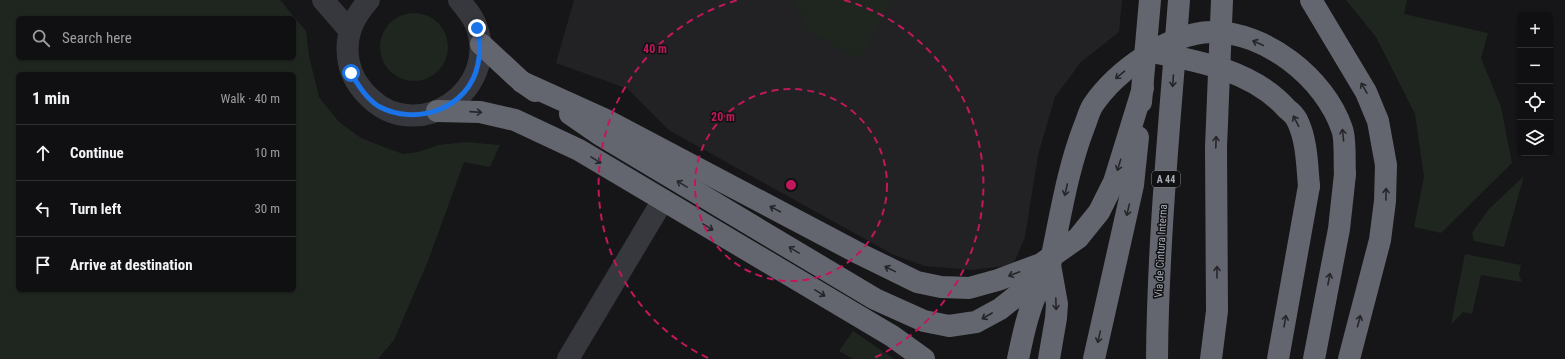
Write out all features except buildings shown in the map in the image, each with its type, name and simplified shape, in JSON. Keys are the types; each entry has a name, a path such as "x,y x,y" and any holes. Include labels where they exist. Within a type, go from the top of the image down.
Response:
{"highway":[{"path":"1094,359 1133,185 1150,0"},
{"name":"Via de Cintura Interna","path":"1157,359 1158,309 1165,187 1179,0"},
{"path":"1219,359 1217,311 1216,147 1222,0"},
{"path":"1312,0 1366,92 1378,121 1386,165 1386,201 1380,240 1349,359"},
{"path":"1018,359 1030,305 1034,294 1050,265 1066,187 1076,150 1092,105 1118,75 1152,52 1173,41 1192,34 1211,32 1237,35 1257,42 1296,65 1315,82 1330,103 1343,130 1345,174 1339,229 1314,359"},
{"path":"480,44 522,82 606,138 875,299 924,321 949,326 976,322 1000,309 1019,294 1050,265"},
{"path":"1152,52 1199,61 1226,70 1255,83 1278,98 1297,120 1306,148 1309,186 1278,359"},
{"path":"522,82 606,120 917,282 941,288 969,288 998,280 1041,264 1078,238 1099,212 1114,182 1142,88"},
{"path":"438,111 480,112 515,120 579,150 892,336 924,359"},
{"path":"1049,359 1057,304 1050,265"},
{"path":"1148,359 1158,309"},
{"path":"1211,359 1217,311"}],"street":[{"path":"323,0 350,31"},
{"path":"369,0 358,12 350,31 347,52 351,73 362,91 377,105 396,114 417,116 438,111 456,101 470,85 478,66 480,44 477,28 466,4"},
{"path":"568,359 663,200"}],"shaded area":[{"path":"0,0 280,0 293,16 16,16 16,60 296,60 296,19 306,31 309,56 319,97 339,122 361,138 403,154 418,152 439,145 465,142 500,145 490,167 464,162 428,261 394,340 378,359 0,359"},
{"path":"574,0 1122,0 1119,32 1081,62 1055,97 1038,155 1025,237 1013,265 972,270 925,266 894,255 670,131 628,89 556,63"},
{"path":"798,0 891,0 859,59 800,27 806,16 793,9"},
{"path":"1346,0 1407,0 1404,14 1488,33 1481,58 1501,107 1512,163 1441,233 1414,227 1424,177 1415,114 1376,37"},
{"path":"414,13 427,16 438,23 445,34 448,47 445,60 438,71 427,78 414,81 401,78 390,71 383,60 380,47 383,34 390,23 401,16"},
{"path":"1524,176 1504,247 1474,241 1472,233 1489,209"},
{"path":"1465,254 1521,265 1519,275 1522,282 1481,275 1472,314 1463,312 1451,324"},
{"path":"853,331 894,359 853,359 839,351"}],"route":[{"path":"351,73 362,91 377,105 396,114 417,116 438,111 456,101 470,85 478,66 480,44 477,28"}]}
